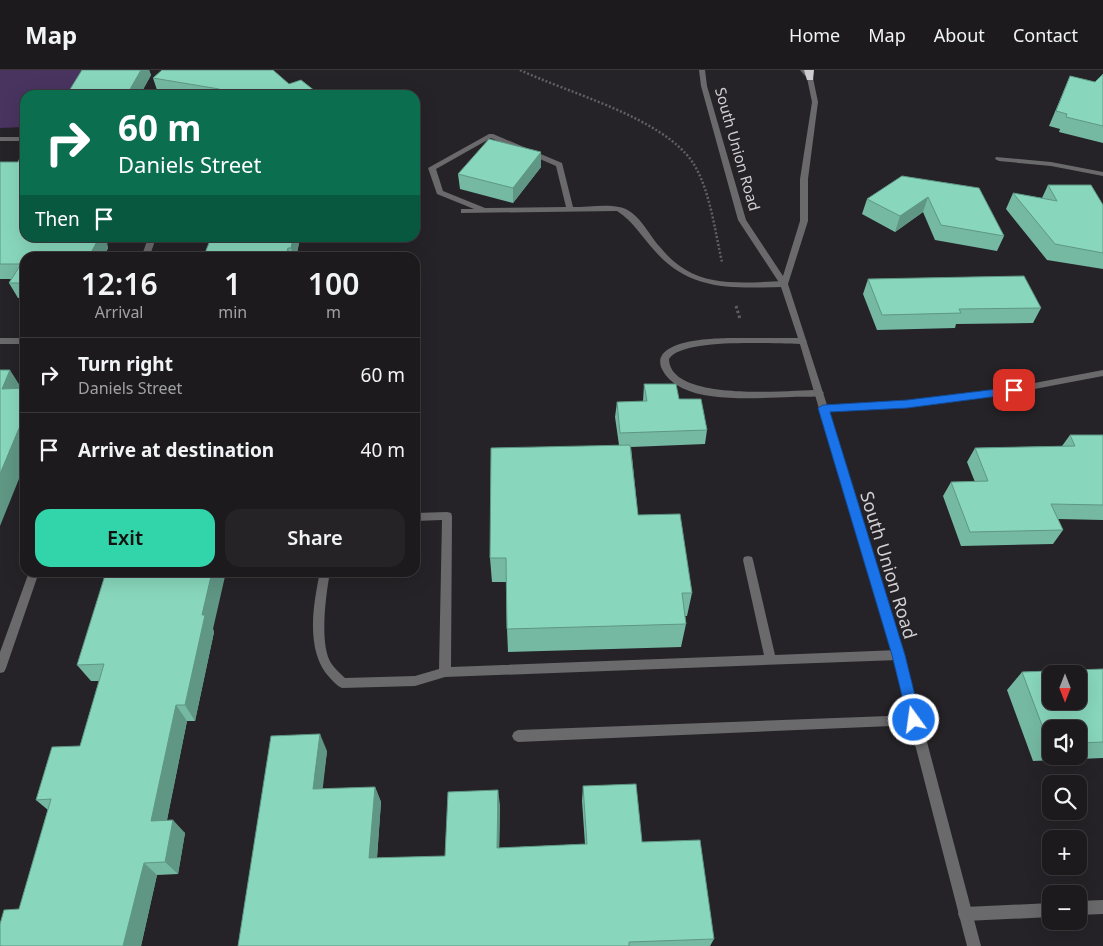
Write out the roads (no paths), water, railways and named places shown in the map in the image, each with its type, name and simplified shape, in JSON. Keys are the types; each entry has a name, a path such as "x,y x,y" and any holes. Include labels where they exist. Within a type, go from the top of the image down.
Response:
{"street":[{"name":"South Union Road","path":"702,70 704,86 742,220 784,284 803,341 898,655 974,946"},
{"path":"464,212 619,209 635,218 656,248 676,268 699,280 728,285 784,284 804,221 804,179 815,102 809,74 803,70"},
{"path":"487,211 440,192 432,168 491,135 559,165 570,210"},
{"path":"0,139 20,139"},
{"path":"999,159 1077,167 1103,174"},
{"path":"0,341 20,341"},
{"path":"803,341 696,344 673,350 666,357 664,366 668,375 676,382 700,390 726,393 819,393"},
{"path":"823,408 907,404 997,393 1103,373"},
{"path":"420,517 448,516 445,672"},
{"path":"748,560 770,660"},
{"path":"0,666 32,577"},
{"path":"324,577 320,597 321,642 326,664 342,683 415,681 445,672 898,655"},
{"path":"518,736 914,720"},
{"path":"1087,908 1103,907"},
{"path":"965,914 1042,910"}]}
